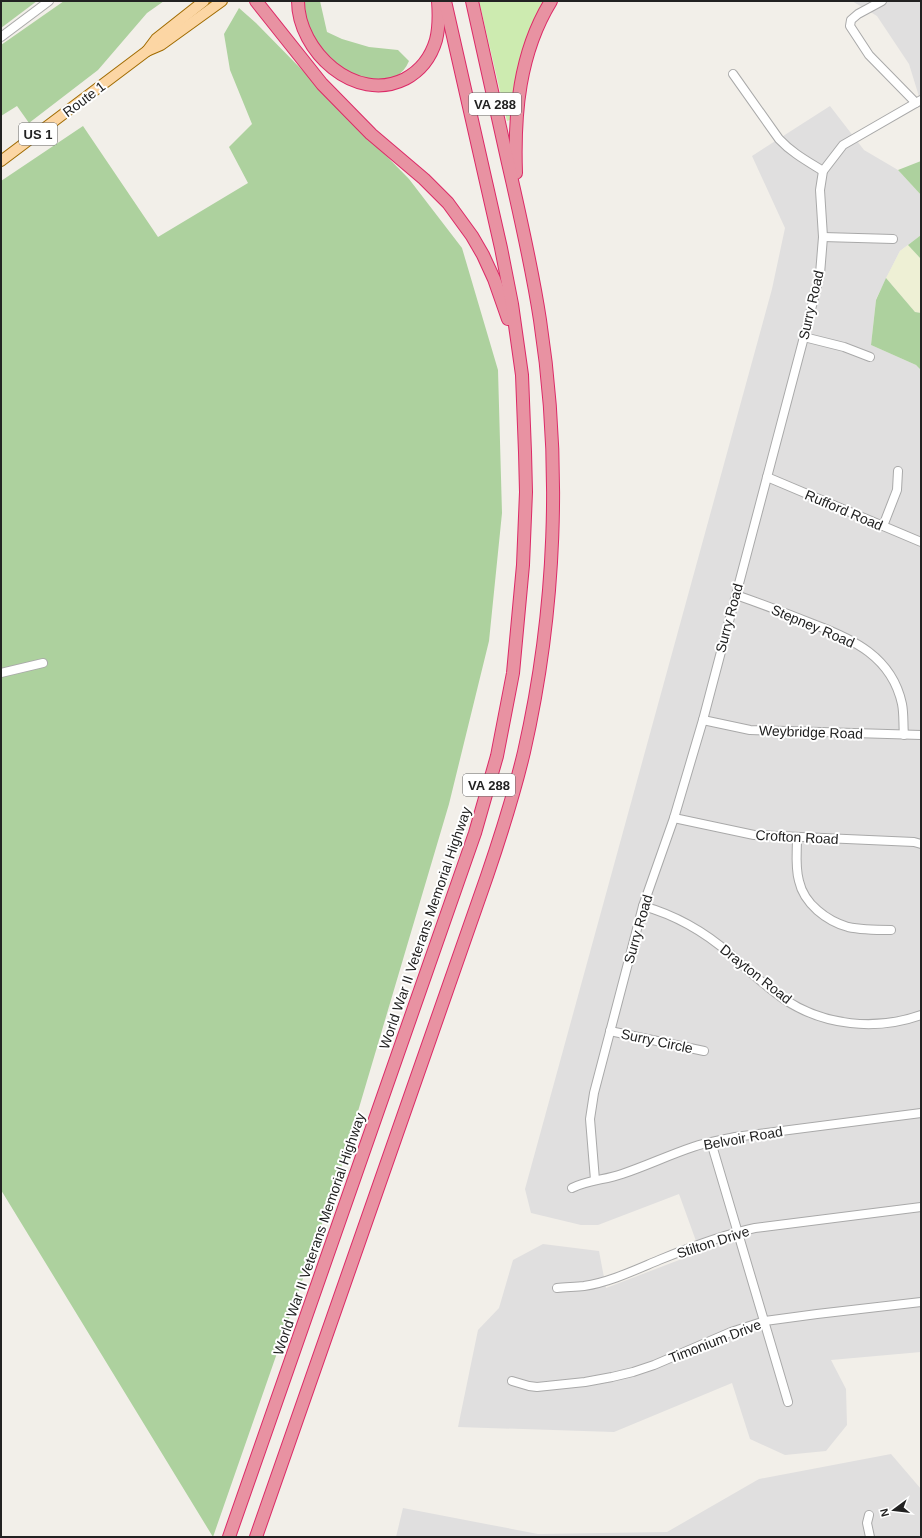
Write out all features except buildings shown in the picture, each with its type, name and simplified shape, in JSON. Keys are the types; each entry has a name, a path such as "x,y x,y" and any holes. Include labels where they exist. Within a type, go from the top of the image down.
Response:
{"highway":[{"path":"256,1 322,84 371,134 424,179 448,204 469,231 483,255 497,286 510,326 517,337"},
{"path":"298,1 303,28 315,50 323,59 346,77 374,86 401,81 417,71 424,64 433,49 436,40 438,30 438,1"},
{"name":"World War II Veterans Memorial Highway","path":"229,1537 475,833 497,756 513,673 524,539 525,452 522,376 517,337 501,248 445,1"},
{"name":"VA 288","path":"256,1537 487,876 515,788 531,714 541,655 549,592 552,546 553,476 550,418 540,320 518,206 472,1"},
{"path":"518,206 515,141 518,98 526,58 533,39 551,1"}],"main road":[{"name":"Route 1","path":"1,161 147,51 156,39 204,1"},
{"name":"Route 1","path":"147,51 160,46 222,1"}],"street":[{"path":"1,36 49,1"},
{"path":"733,74 779,139 794,153 823,170 843,146 918,102 869,54 850,26 851,20 858,14 882,1"},
{"name":"Surry Road","path":"595,1180 590,1119 594,1093 644,906 674,818 702,720 820,274 823,237 820,190 823,170"},
{"path":"823,237 893,239"},
{"path":"804,337 844,347 870,358"},
{"path":"883,526 897,490 899,479 898,471"},
{"name":"Rufford Road","path":"767,477 921,542"},
{"name":"Stepney Road","path":"736,595 821,627 856,643 869,652 882,664 889,674 898,693 903,715 904,735"},
{"path":"1,673 43,663"},
{"name":"Weybridge Road","path":"702,720 750,730 921,735"},
{"name":"Crofton Road","path":"674,818 754,835 914,842 921,844"},
{"path":"797,838 798,879 804,894 817,910 827,917 849,927 859,929 891,930"},
{"name":"Drayton Road","path":"644,906 665,913 703,934 722,947 765,985 785,1000 811,1013 840,1022 870,1025 896,1022 921,1016"},
{"name":"Surry Circle","path":"610,1031 704,1050"},
{"name":"Belvoir Road","path":"572,1188 595,1180 622,1174 693,1147 711,1142 764,1133 921,1113"},
{"path":"711,1142 788,1402"},
{"name":"Stilton Drive","path":"557,1288 584,1286 627,1274 695,1245 738,1231 921,1207"},
{"name":"Timonium Drive","path":"512,1381 537,1387 612,1377 654,1365 732,1332 765,1321 921,1302"},
{"path":"869,1515 867,1524 870,1537"}],"shaded area":[{"path":"852,1 921,1 921,103 909,64 877,16"},
{"path":"830,106 864,150 898,170 921,195 921,235 900,251 876,299 871,345 916,365 921,370 921,1352 831,1360 846,1389 847,1425 826,1451 785,1455 750,1439 732,1383 614,1432 458,1427 478,1330 499,1308 513,1260 543,1244 599,1251 606,1288 700,1252 679,1194 598,1225 581,1225 531,1213 525,1189 772,289 785,228 752,156"},
{"path":"891,1454 921,1489 921,1537 396,1537 403,1508 538,1534 667,1532 759,1479"}],"green space":[{"path":"1,1 37,1 1,28"},
{"path":"64,1 164,1 147,13 98,70 29,123 17,106 1,116 1,45"},
{"path":"301,1 320,1 327,32 342,39 369,47 398,50 409,61 404,70 397,76 381,80 354,74 333,64 321,50 310,32"},
{"path":"479,1 546,1 515,87 510,120 507,121"},
{"path":"239,8 256,23 409,179 462,248 498,370 502,513 489,641 449,804 340,1172 213,1537 1,1190 1,181 83,126 158,237 248,183 229,147 252,124 230,70 224,34"},
{"path":"921,161 921,195 898,170"},
{"path":"921,235 921,259 908,245"},
{"path":"908,245 921,259 921,313 915,312 886,278 900,251"},
{"path":"886,278 915,312 921,313 921,370 916,365 871,345 876,300"}]}
